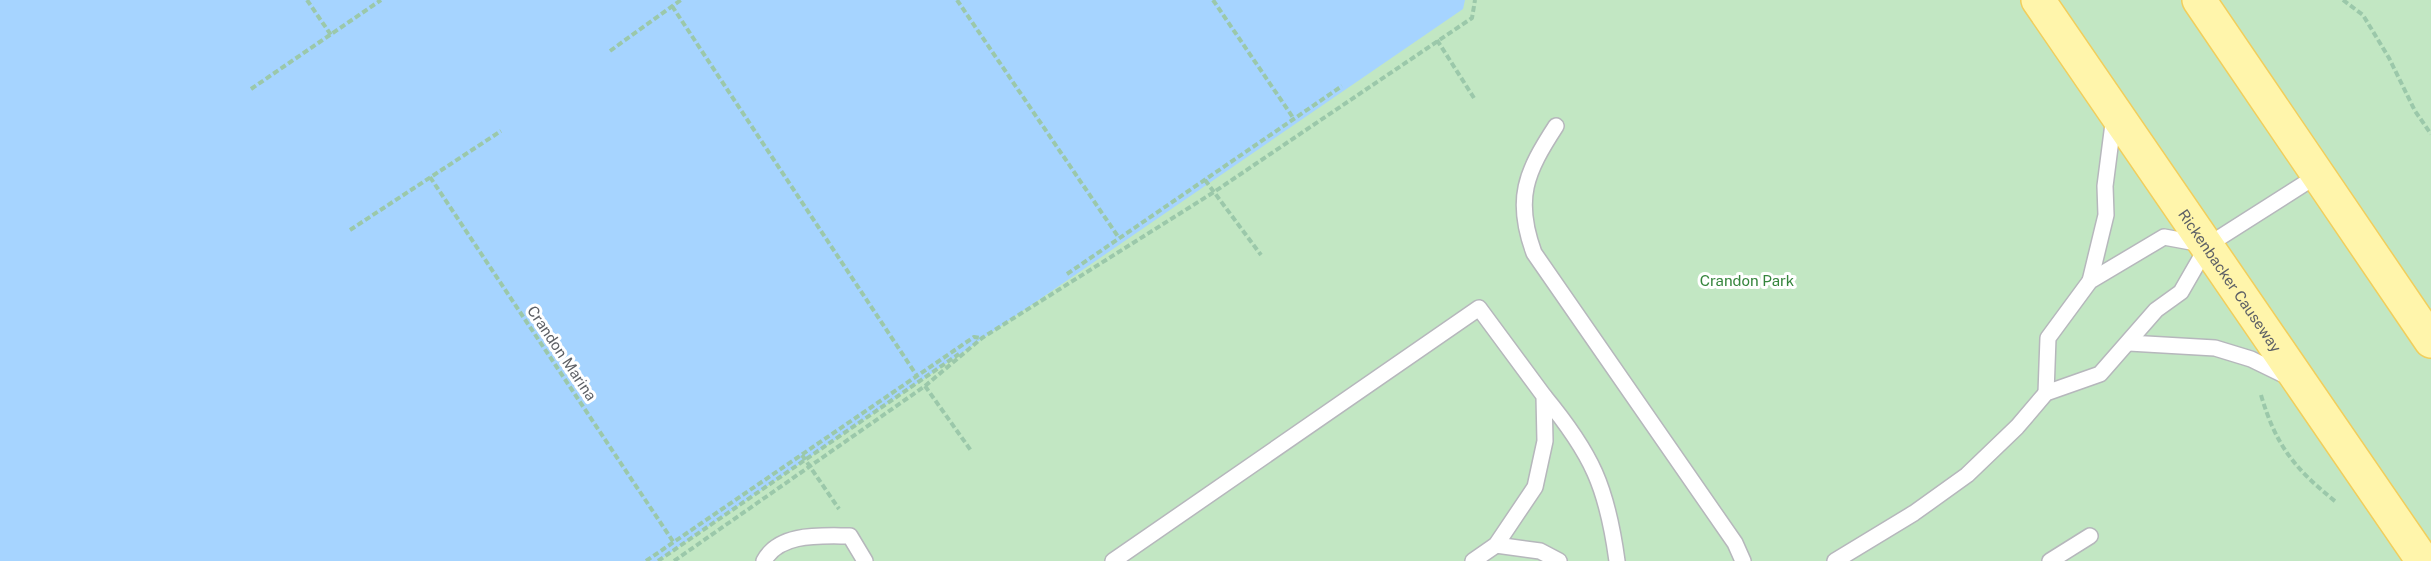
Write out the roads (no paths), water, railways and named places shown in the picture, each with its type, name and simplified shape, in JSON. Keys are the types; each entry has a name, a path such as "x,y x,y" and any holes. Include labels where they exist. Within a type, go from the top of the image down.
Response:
{"main road":[{"name":"Rickenbacker Causeway","path":"2038,0 2423,561"},
{"path":"2199,0 2431,341"}],"lane":[{"path":"2090,281 2106,214 2105,186 2114,113"},
{"path":"1556,126 1534,160 1525,195 1524,225 1534,253 1728,533 1743,561"},
{"path":"1835,561 1914,513 1967,475 2017,427 2046,393 2100,374 2156,310 2181,292 2208,245 2318,175"},
{"path":"2046,393 2048,338 2090,281 2164,237 2208,245"},
{"path":"1113,561 1479,308 1576,435 1600,479 1617,561"},
{"path":"2129,343 2216,348 2251,359 2302,384"},
{"path":"1473,561 1496,545 1535,488 1545,441 1544,396"},
{"path":"764,561 782,543 813,536 850,536 865,561"},
{"path":"2050,561 2090,536"},
{"path":"1496,545 1540,551 1559,561"}],"water":[{"path":"0,0 1465,0 1463,9 658,561 0,561"}],"park label":[{"name":"Crandon Park","path":"1747,280"}]}
